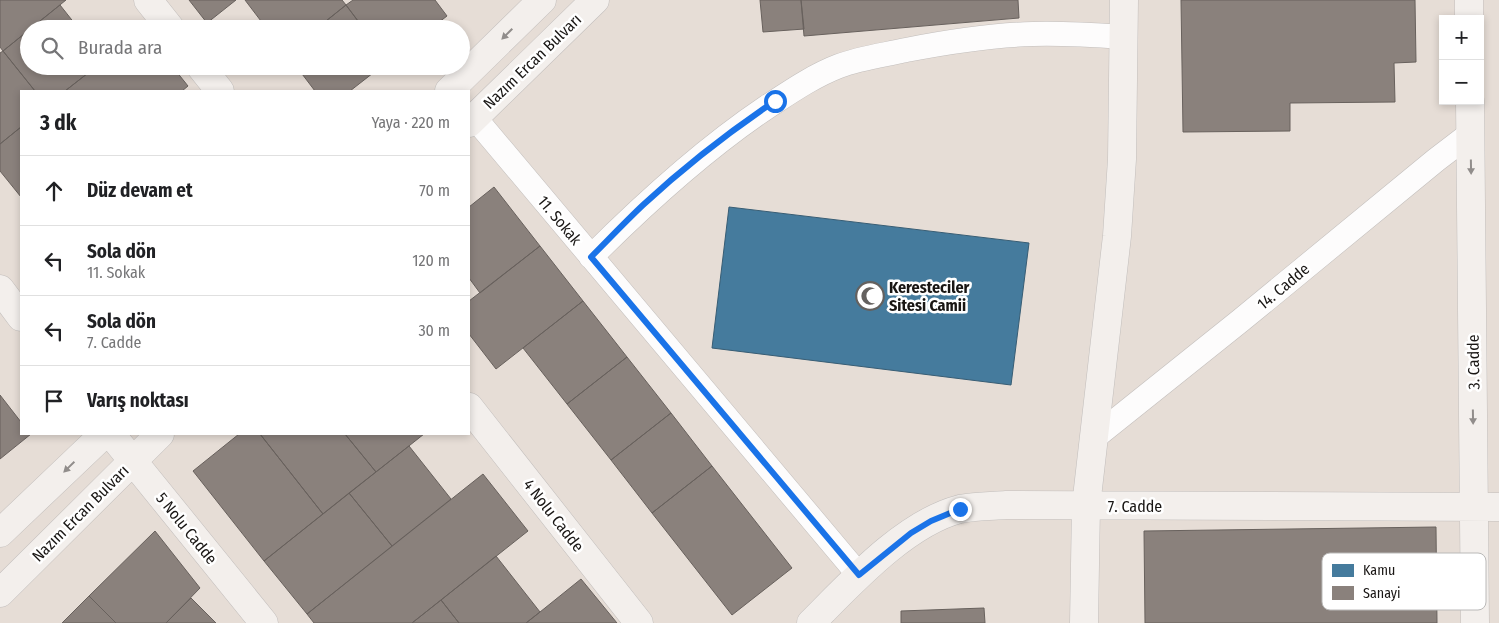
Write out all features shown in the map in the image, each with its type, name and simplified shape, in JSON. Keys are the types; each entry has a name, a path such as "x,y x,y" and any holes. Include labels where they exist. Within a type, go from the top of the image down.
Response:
{"street":[{"path":"148,0 163,20"},
{"name":"Nazım Ercan Bulvarı","path":"471,120 595,0"},
{"path":"1084,623 1086,506 1117,236 1121,178 1124,0"},
{"path":"1468,0 1469,15"},
{"path":"470,69 532,4"},
{"path":"591,257 643,205 740,125 807,81 840,66 912,49 978,38 1032,34 1124,37"},
{"path":"207,75 219,90"},
{"path":"450,90 464,75"},
{"name":"3. Cadde","path":"1470,105 1487,508 1482,553"},
{"name":"11. Sokak","path":"471,120 591,257 859,575"},
{"name":"14. Cadde","path":"1095,437 1470,134"},
{"path":"0,289 20,315"},
{"name":"4 Nolu Cadde","path":"470,408 639,623"},
{"path":"0,533 103,435"},
{"name":"5 Nolu Cadde","path":"112,435 264,623"},
{"name":"Nazım Ercan Bulvarı","path":"0,593 159,435"},
{"name":"7. Cadde","path":"811,623 859,575 911,533 931,521 960,509 1006,505 1487,508"},
{"name":"3. Cadde","path":"1475,623 1476,610"}],"shaded area":[{"path":"0,0 1499,0 1499,623 0,623"}],"building: Kamu":[{"name":"Keresteciler Sitesi Camii","path":"729,207 1029,243 1011,385 712,348"}],"building: Sanayi":[{"path":"0,0 66,0 41,20 20,20 20,37 3,51 0,47"},
{"path":"189,0 236,0 211,20 205,20"},
{"path":"245,0 342,0 346,5 327,20 260,20"},
{"path":"353,0 435,0 447,16 442,20 357,20 346,5"},
{"path":"760,0 801,0 804,29 763,32"},
{"path":"801,0 1018,0 1019,18 804,36"},
{"path":"1181,0 1415,0 1416,62 1394,63 1395,102 1290,103 1290,131 1183,132"},
{"path":"60,5 72,20 41,20"},
{"path":"346,5 357,20 327,20"},
{"path":"20,37 20,72 3,51"},
{"path":"3,51 20,72 20,75 22,75 34,90 20,90 20,128 0,144 0,53"},
{"path":"22,75 85,75 66,90 34,90"},
{"path":"85,75 179,75 188,86 183,90 66,90"},
{"path":"303,75 370,75 351,90 314,90"},
{"path":"20,128 20,196 0,171 0,144"},
{"path":"494,187 540,246 480,293 470,279 470,206"},
{"path":"540,246 583,301 496,369 470,335 470,300"},
{"path":"583,301 627,357 567,404 523,348"},
{"path":"627,357 671,413 611,460 567,404"},
{"path":"0,395 20,421 20,435 30,435 0,459"},
{"path":"671,413 712,466 652,513 611,460"},
{"path":"238,435 261,435 323,514 264,561 193,471"},
{"path":"261,435 346,435 376,472 323,514"},
{"path":"346,435 423,435 376,472"},
{"path":"409,446 451,499 392,546 349,493"},
{"path":"712,466 792,568 732,615 652,513"},
{"path":"483,474 528,531 412,623 314,623 307,614"},
{"path":"349,493 392,546 307,614 264,561"},
{"path":"1436,527 1436,553 1322,553 1322,610 1437,610 1437,623 1145,623 1144,531"},
{"path":"155,531 200,588 166,623 116,623 89,596"},
{"path":"496,556 540,612 526,623 459,623 441,600"},
{"path":"581,579 617,623 526,623 540,612"},
{"path":"89,596 116,623 62,623"},
{"path":"191,598 216,623 166,623"},
{"path":"441,600 459,623 412,623"},
{"path":"984,608 985,623 901,623 901,611"}],"place":[{"name":"Keresteciler Sitesi Camii","path":"870,296"}],"route":[{"path":"775,101 740,125 643,205 591,257 859,575 911,533 931,521 960,509"}]}
